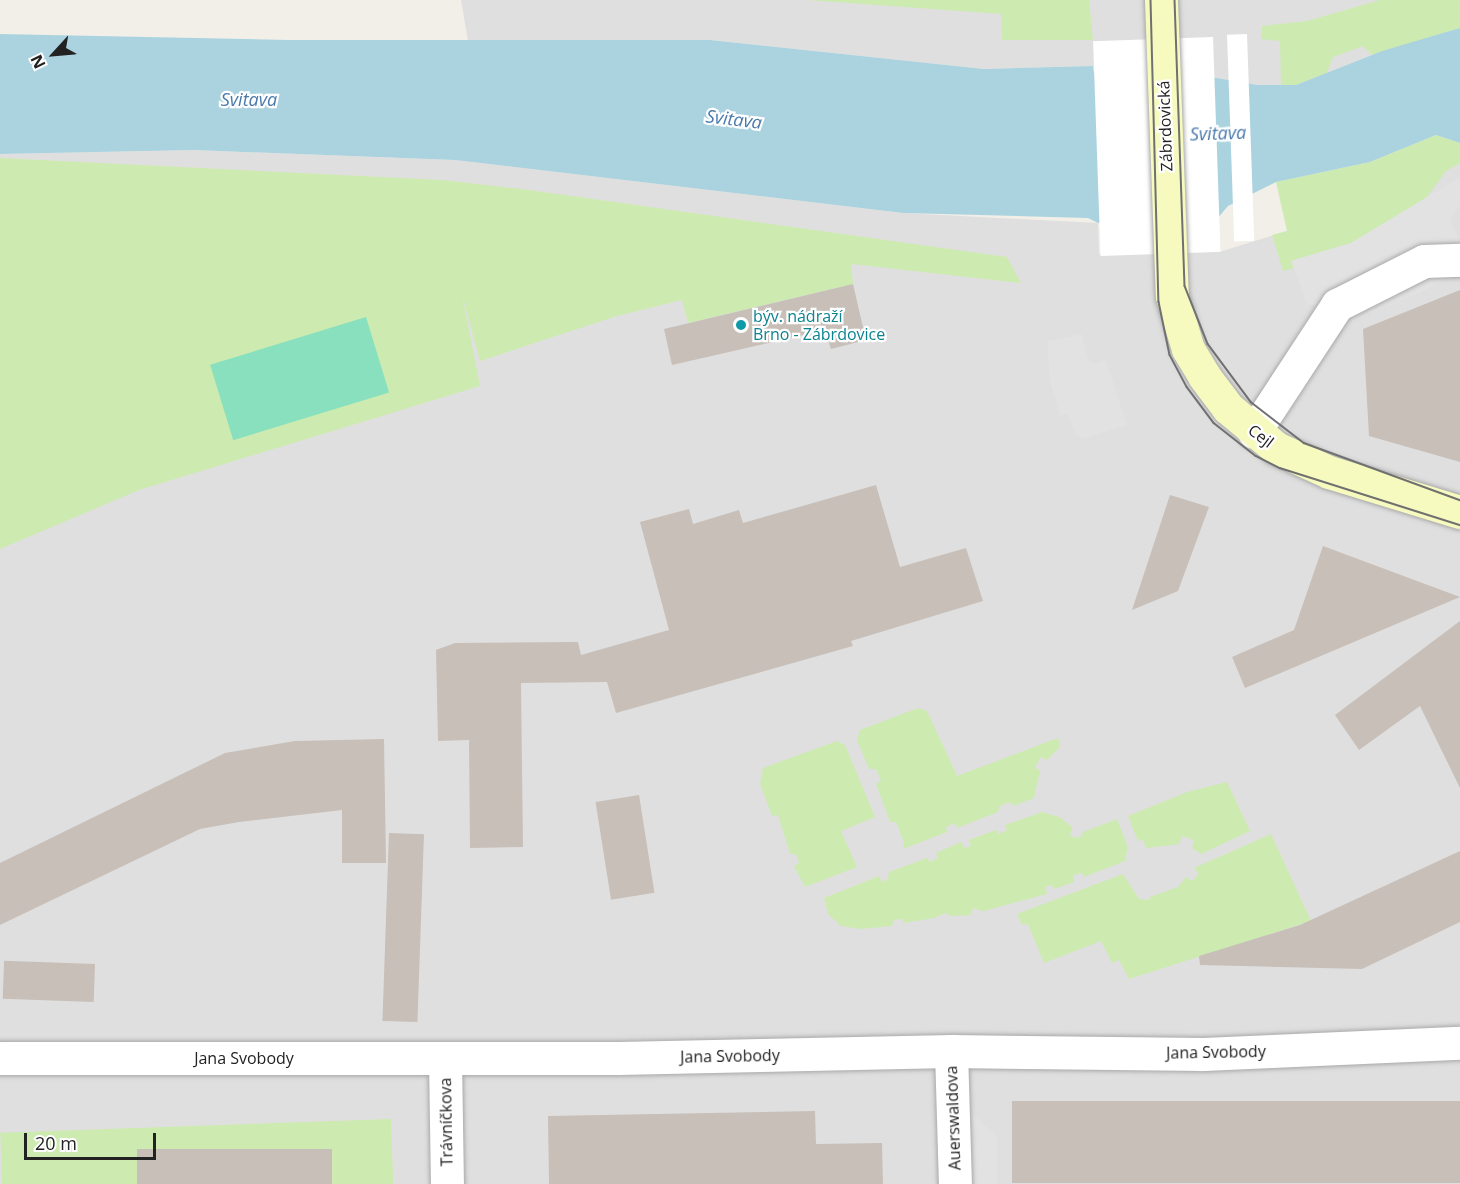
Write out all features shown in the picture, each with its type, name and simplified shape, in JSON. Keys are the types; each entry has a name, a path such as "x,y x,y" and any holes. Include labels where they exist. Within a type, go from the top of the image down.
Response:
{"street":[{"name":"Zábrdovická","path":"1161,0 1170,253"},
{"name":"Cejl","path":"1170,253 1172,296 1188,349 1222,402 1254,432 1276,448 1329,472 1460,512"},
{"path":"1254,432 1337,304 1424,261 1460,260"},
{"name":"Jana Svobody","path":"0,1058 445,1059 951,1051 1203,1054 1460,1043"},
{"name":"Auerswaldova","path":"951,1051 955,1184"},
{"name":"Trávníčkova","path":"445,1059 447,1184"}],"shaded area":[{"path":"461,0 1460,0 1460,28 1382,51 1296,85 1257,85 1093,66 984,69 710,40 468,41"},
{"path":"1460,143 1460,1184 0,1184 0,154 194,150 455,160 903,213 1098,223 1099,254 1219,252 1287,231"},
{"path":"1460,177 1460,205 1450,220 1460,241 1460,274 1353,322 1349,312 1307,304 1291,261 1351,243"},
{"path":"1082,334 1088,360 1094,364 1106,360 1127,425 1083,439 1075,434 1068,414 1060,415 1050,381 1047,341"},
{"path":"966,1107 997,1137 997,1184 967,1184"}],"green space":[{"path":"807,0 1089,0 1093,40 1002,40 1001,14"},
{"path":"1380,0 1460,0 1460,28 1372,55 1363,46 1333,57 1327,73 1296,85 1281,85 1280,41 1261,39 1262,26 1307,21"},
{"path":"1436,135 1460,143 1460,163 1446,171 1424,201 1351,243 1291,261 1294,268 1283,271 1272,235 1287,231 1276,182 1370,162"},
{"path":"0,158 442,180 522,189 1007,257 1021,283 851,264 853,284 688,323 682,300 617,316 480,361 462,294 480,386 139,490 0,549"},
{"path":"366,317 389,393 233,440 210,365"},
{"path":"918,708 927,711 957,776 1058,738 1060,747 1047,760 1041,757 1035,767 1040,771 1034,798 1013,806 1010,802 1000,806 998,812 957,828 955,823 946,827 947,832 903,849 904,843 896,822 890,822 876,784 881,781 876,769 869,769 857,740 860,730"},
{"path":"837,741 845,745 875,817 841,831 857,867 805,887 794,866 799,863 796,854 790,854 778,815 772,816 760,784 763,768"},
{"path":"1227,782 1250,831 1201,854 1192,848 1194,840 1182,836 1179,844 1146,848 1143,840 1138,841 1128,816 1187,792"},
{"path":"1042,812 1059,817 1072,827 1070,836 1080,838 1083,832 1117,819 1128,847 1125,861 1084,877 1082,873 1073,875 1074,882 1054,889 1052,885 1045,887 1047,894 983,911 973,908 971,915 951,916 945,913 934,918 903,923 903,919 894,920 892,926 861,929 841,926 828,914 824,898 879,876 882,882 888,879 889,872 927,858 930,862 938,858 936,853 961,842 964,848 971,846 969,840 996,830 999,834 1007,830 1005,825"},
{"path":"1271,834 1311,921 1129,979 1119,960 1112,963 1101,941 1044,963 1028,924 1022,925 1017,914 1123,874 1139,899 1150,900 1150,897 1178,887 1186,877 1192,881 1199,874 1194,868"},
{"path":"391,1119 393,1184 2,1184 0,1133"}],"water":[{"name":"Svitava","path":"1460,28 1460,143 1436,135 1370,162 1276,182 1228,206 1217,219 1098,223 1088,218 903,213 455,160 194,150 0,154 0,34 288,40 710,40 984,69 1093,66 1094,73 1193,74 1257,85 1296,85 1382,51"}],"pier":[{"path":"1247,34 1254,241 1234,242 1227,35"},
{"path":"1213,37 1221,252 1101,256 1093,41"}],"building":[{"name":"býv. nádraží Brno - Zábrdovice","path":"853,284 866,340 831,349 825,330 672,365 664,329"},
{"path":"1460,290 1460,462 1369,436 1363,329"},
{"path":"876,485 900,567 966,548 983,601 851,641 853,646 616,713 607,682 521,683 523,847 470,848 469,740 438,741 436,650 455,643 578,642 581,655 669,630 640,522 689,509 693,524 739,510 743,523"},
{"path":"1170,495 1209,507 1178,591 1132,610"},
{"path":"1323,546 1460,597 1245,688 1232,657 1294,630"},
{"path":"1460,621 1460,788 1420,706 1359,750 1335,715"},
{"path":"384,739 386,863 342,863 342,810 239,822 200,829 0,925 0,863 225,753 295,741"},
{"path":"639,795 654,893 611,900 596,802"},
{"path":"389,833 424,834 417,1022 382,1021"},
{"path":"1460,851 1460,922 1362,969 1200,965 1199,956 1300,925"},
{"path":"4,961 95,964 94,1002 3,999"},
{"path":"1012,1101 1460,1101 1460,1183 1012,1183"},
{"path":"815,1111 816,1144 882,1143 883,1184 549,1184 548,1116"},
{"path":"137,1149 332,1149 332,1184 137,1184"}],"tram line":[{"path":"1151,0 1159,302 1170,355 1187,387 1214,423 1256,456 1280,468 1460,525"},
{"path":"1175,0 1185,286 1208,344 1251,402 1304,443 1460,500"}],"place":[{"name":"býv. nádraží Brno - Zábrdovice","path":"741,325"}]}
